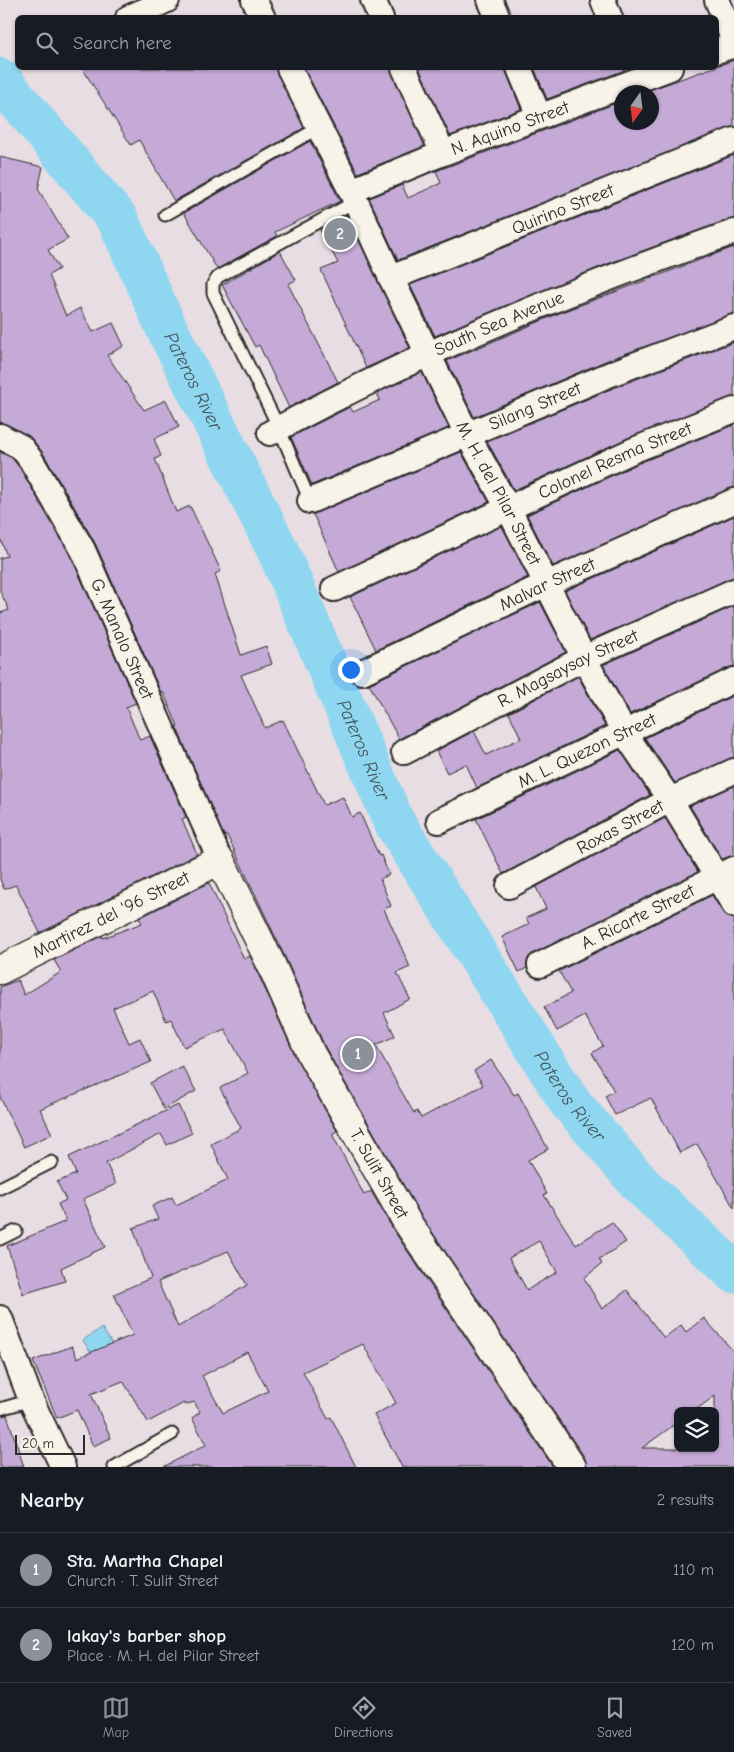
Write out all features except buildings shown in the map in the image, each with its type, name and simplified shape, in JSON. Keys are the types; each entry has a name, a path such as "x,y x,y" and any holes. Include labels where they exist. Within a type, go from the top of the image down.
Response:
{"street":[{"path":"254,0 262,15"},
{"path":"373,0 379,15"},
{"path":"490,0 497,15"},
{"path":"603,0 609,15"},
{"path":"717,0 734,41"},
{"path":"134,15 158,2"},
{"path":"719,50 734,45"},
{"name":"M. H. del Pilar Street","path":"290,70 354,196 391,278 467,434 508,508 584,658 624,732 670,800 726,873 734,905"},
{"path":"405,70 444,153"},
{"path":"520,70 539,116"},
{"name":"N. Aquino Street","path":"354,196 444,153 539,116 632,74 657,70"},
{"name":"Quirino Street","path":"391,278 734,140"},
{"name":"South Sea Avenue","path":"275,430 427,353 637,266 734,232"},
{"name":"Silang Street","path":"310,501 613,373 734,327"},
{"name":"Colonel Resma Street","path":"334,589 634,450 734,410"},
{"name":"G. Manalo Street","path":"0,436 21,448 31,460 83,550 220,860"},
{"name":"Malvar Street","path":"362,672 546,584 734,501"},
{"name":"R. Magsaysay Street","path":"404,752 584,658 734,591"},
{"name":"M. L. Quezon Street","path":"439,821 734,680"},
{"name":"Roxas Street","path":"509,886 670,800 734,771"},
{"name":"Martirez del '96 Street","path":"2,961 220,860"},
{"name":"T. Sulit Street","path":"220,860 271,964 311,1054 407,1222 572,1467"},
{"name":"A. Ricarte Street","path":"540,965 726,873"},
{"path":"0,1318 31,1400 63,1467"}],"lane":[{"path":"165,215 320,127"},
{"path":"310,501 275,430 213,293 213,284 218,277 354,196"},
{"path":"0,1188 52,1162"},
{"path":"0,1239 16,1231"},
{"path":"0,1409 31,1400"},
{"path":"114,1467 172,1434"}],"water":[{"path":"102,1328 112,1344 120,1342 102,1371 83,1340"}],"waterway":[{"name":"Pateros River","path":"0,79 118,220 166,327 279,553 393,820 569,1101 641,1185 734,1272"}],"place":[{"name":"lakay's barber shop","path":"340,234"},
{"name":"Sta. Martha Chapel","path":"358,1054"}]}
